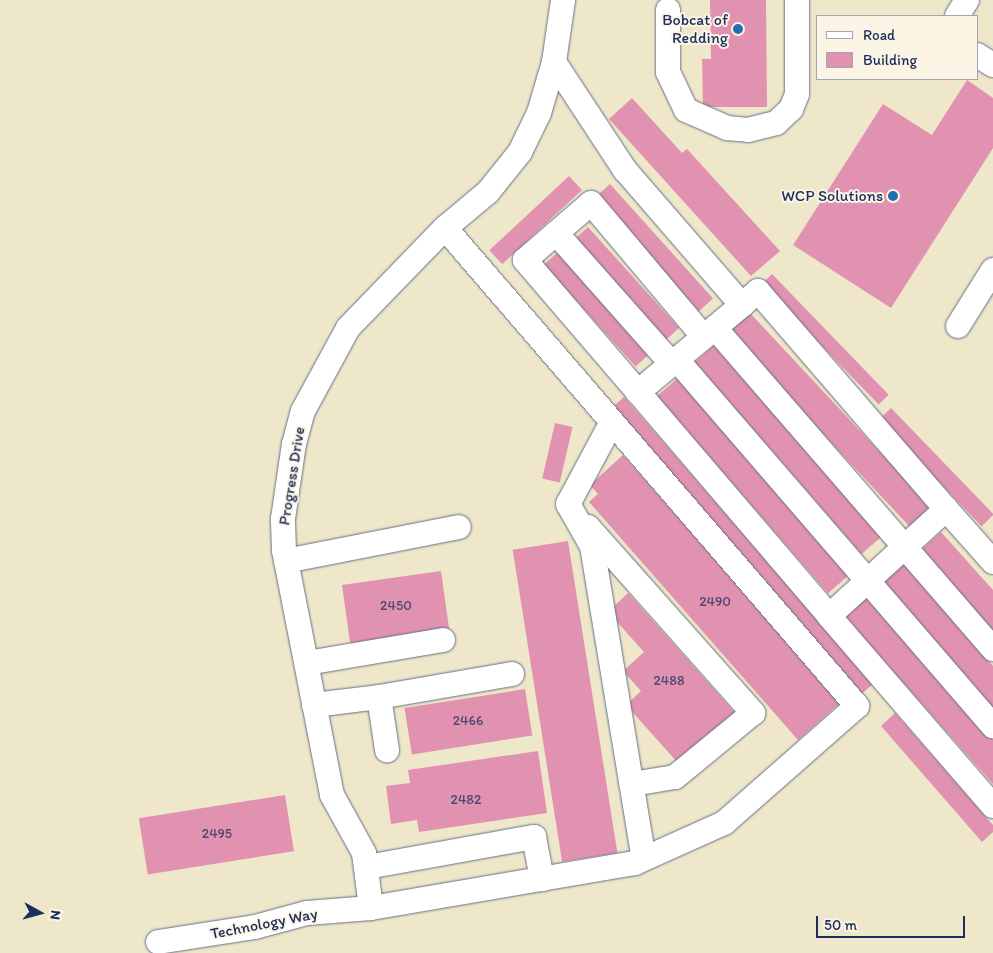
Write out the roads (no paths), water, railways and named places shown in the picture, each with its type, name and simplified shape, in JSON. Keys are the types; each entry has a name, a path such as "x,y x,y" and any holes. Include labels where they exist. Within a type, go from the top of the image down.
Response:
{"street":[{"name":"Progress Drive","path":"371,908 364,853 332,795 314,705 308,663 286,561 283,519 303,411 348,328 445,228 488,192 520,152 539,113 554,62 563,0"},
{"path":"668,10 668,72 686,110 728,128 748,130 776,123 791,109 797,94 797,0"},
{"path":"957,15 967,0"},
{"path":"978,55 993,65"},
{"path":"554,62 625,170 742,305"},
{"path":"993,649 905,547 591,203 525,260 993,806"},
{"path":"445,228 612,422 568,504"},
{"path":"556,233 675,362 993,726"},
{"path":"958,326 993,270"},
{"path":"638,392 758,291 993,562"},
{"name":"Technology Way","path":"158,942 255,927 307,914 371,908 542,879 644,859 724,823 857,706 612,422"},
{"path":"568,504 753,713 675,777 632,784"},
{"path":"568,504 592,546 644,859"},
{"path":"829,616 946,510"},
{"path":"286,561 459,527"},
{"path":"308,663 443,640"},
{"path":"314,705 379,697 512,674"},
{"path":"379,697 387,750"},
{"path":"367,867 534,837 542,879"}],"place":[{"name":"Bobcat of Redding","path":"738,29"},
{"name":"WCP Solutions","path":"893,196"}]}
